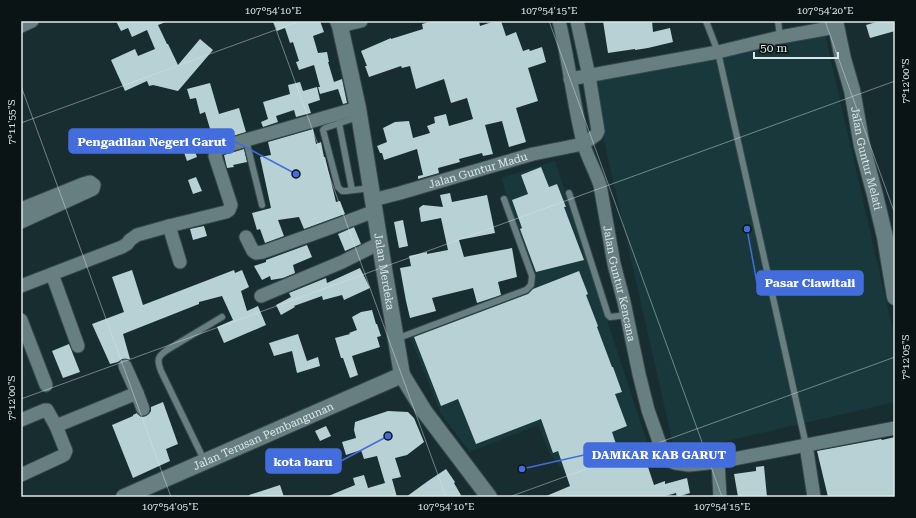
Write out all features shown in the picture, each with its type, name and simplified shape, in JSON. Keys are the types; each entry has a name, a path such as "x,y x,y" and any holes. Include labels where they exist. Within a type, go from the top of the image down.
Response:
{"street":[{"path":"21,26 32,21"},
{"path":"339,24 361,21"},
{"name":"Jalan Guntur Kencana","path":"559,21 583,144 600,185 614,264 627,315 639,374 648,410 661,447 666,459 675,463 688,465 718,462"},
{"path":"577,21 589,76 598,131 596,135 583,144"},
{"name":"Jalan Merdeka","path":"339,24 359,112 402,375 424,412 489,497"},
{"path":"570,79 718,52 836,24"},
{"name":"Jalan Guntur Melati","path":"836,24 852,90 862,146 885,237 895,297"},
{"path":"21,286 122,247 137,234 229,210 230,205 215,156 217,149 246,140 359,112"},
{"name":"Jalan Guntur Madu","path":"246,237 253,251 256,253 263,252 327,229 373,199 400,193 533,154 583,144"},
{"path":"21,222 28,211"},
{"path":"168,226 180,262"},
{"path":"261,296 342,262 380,243"},
{"path":"52,274 78,346"},
{"path":"21,320 46,385"},
{"path":"125,366 144,409"},
{"name":"Jalan Terusan Pembangunan","path":"124,497 402,375"},
{"path":"56,426 137,393"},
{"path":"21,420 48,410 65,449 64,455 21,476"},
{"path":"720,497 718,462 895,428"},
{"path":"806,445 814,497"}],"lane":[{"path":"706,21 718,52 806,445"},
{"path":"778,21 780,37"},
{"path":"359,112 339,123 325,128 324,130 338,187 342,191 352,190 373,199"},
{"path":"339,123 352,190"},
{"path":"246,140 262,205"},
{"path":"569,193 608,315 627,315"},
{"path":"396,338 526,290 531,286 532,276 504,199"},
{"path":"205,462 161,371 158,360 167,350 222,317"}],"shaded area":[{"path":"824,30 895,340 895,402 675,453 591,83"},
{"path":"555,161 650,451 568,477 549,452 538,425 470,452 441,414 408,332 534,283 501,178"}],"building":[{"path":"116,21 168,21 158,25 178,65 200,39 213,50 178,91 153,85 149,86 147,81 125,91 111,60 135,49 138,56 155,49 147,30 132,37 128,28 121,31"},
{"path":"273,21 320,21 324,32 313,36 318,53 327,52 328,62 334,82 342,79 347,103 343,104 338,89 320,94 318,87 320,87 314,65 299,70 296,62 299,61 293,42 290,43 285,28 277,31"},
{"path":"432,21 479,21 480,26 495,21 501,21 506,36 516,32 523,51 529,49 530,51 542,47 546,62 528,68 538,101 516,108 526,142 509,147 502,121 485,125 493,154 483,156 482,153 459,159 460,162 438,168 439,173 418,179 418,176 423,175 417,149 384,160 382,153 380,153 377,146 387,142 383,128 395,122 409,121 413,138 430,133 427,126 435,123 434,117 446,114 449,126 473,119 467,98 451,103 444,79 416,89 410,66 402,68 401,66 369,77 365,66 367,66 361,51 391,38 423,29 422,24"},
{"path":"603,21 652,21 653,32 670,28 673,42 648,48 608,53"},
{"path":"880,21 895,21 895,31 870,38 866,25"},
{"path":"300,82 303,91 317,87 320,100 308,104 311,113 296,117 294,110 276,116 278,122 263,127 261,122 268,119 263,102 290,94 288,85"},
{"path":"210,83 219,114 239,108 246,132 214,142 205,112 200,114 196,98 190,99 187,89"},
{"path":"313,129 316,144 321,142 336,202 340,201 345,214 304,229 299,217 278,220 284,236 265,243 260,229 257,230 252,213 271,208 260,157 271,155 268,142"},
{"path":"187,130 197,157 187,161 181,144 171,148 167,137"},
{"path":"244,149 247,162 227,168 224,155"},
{"path":"541,167 549,187 557,184 584,260 536,272 520,229 522,228 512,200 528,194 521,175"},
{"path":"196,177 202,191 193,194 188,180"},
{"path":"450,193 452,202 487,195 495,233 459,240 464,257 512,248 517,277 498,282 501,295 477,303 473,288 432,298 436,311 410,318 400,268 411,266 409,256 427,252 427,254 448,250 441,218 421,222 419,208 423,205 443,207 440,195"},
{"path":"403,220 408,246 399,248 394,222"},
{"path":"204,226 207,236 193,240 190,229"},
{"path":"354,227 361,244 345,251 338,234"},
{"path":"307,245 312,257 293,265 295,273 283,278 271,280 270,276 262,280 254,266 266,262 266,260"},
{"path":"360,268 370,288 344,300 342,295 323,300 322,296 294,306 295,307 281,315 276,305 291,297 289,293 326,278 327,283"},
{"path":"132,270 143,305 234,270 235,273 242,270 249,287 241,291 247,311 258,306 266,325 224,343 217,327 233,320 222,296 199,302 199,304 123,334 130,359 122,359 118,362 110,364 92,324 124,312 112,277"},
{"path":"579,271 588,294 586,295 598,326 597,327 622,392 615,394 627,426 612,432 623,465 645,458 654,485 665,481 665,484 687,478 690,493 677,497 676,493 662,497 544,497 570,486 558,451 553,453 541,419 476,444 458,399 441,406 414,337 528,294 533,289"},
{"path":"372,310 381,336 377,337 380,347 352,356 358,375 350,378 343,358 341,358 335,338 350,334 349,333 357,330 352,317 361,312"},
{"path":"298,334 307,361 318,357 320,366 297,373 292,351 274,356 269,343"},
{"path":"69,344 80,372 63,378 52,351"},
{"path":"163,402 178,444 166,449 170,461 133,478 112,425 137,413 141,417 146,416 151,411 151,407"},
{"path":"388,411 408,412 414,418 424,442 407,455 395,458 401,477 392,479 397,497 326,497 355,485 353,478 364,475 368,488 385,483 377,456 364,459 361,450 346,455 342,442 356,438 354,430 355,422"},
{"path":"326,426 331,436 320,441 315,431"},
{"path":"895,437 895,497 828,497 817,451"},
{"path":"764,466 767,497 738,497 734,474 756,471 756,467"},
{"path":"446,469 455,482 454,483 462,497 406,497 428,481"},
{"path":"280,485 284,497 249,497 249,495"}],"place":[{"name":"Pengadilan Negeri Garut","path":"296,174"},
{"name":"Pasar Ciawitali","path":"747,229"},
{"name":"kota baru","path":"388,436"},
{"name":"DAMKAR KAB GARUT","path":"522,469"}]}
